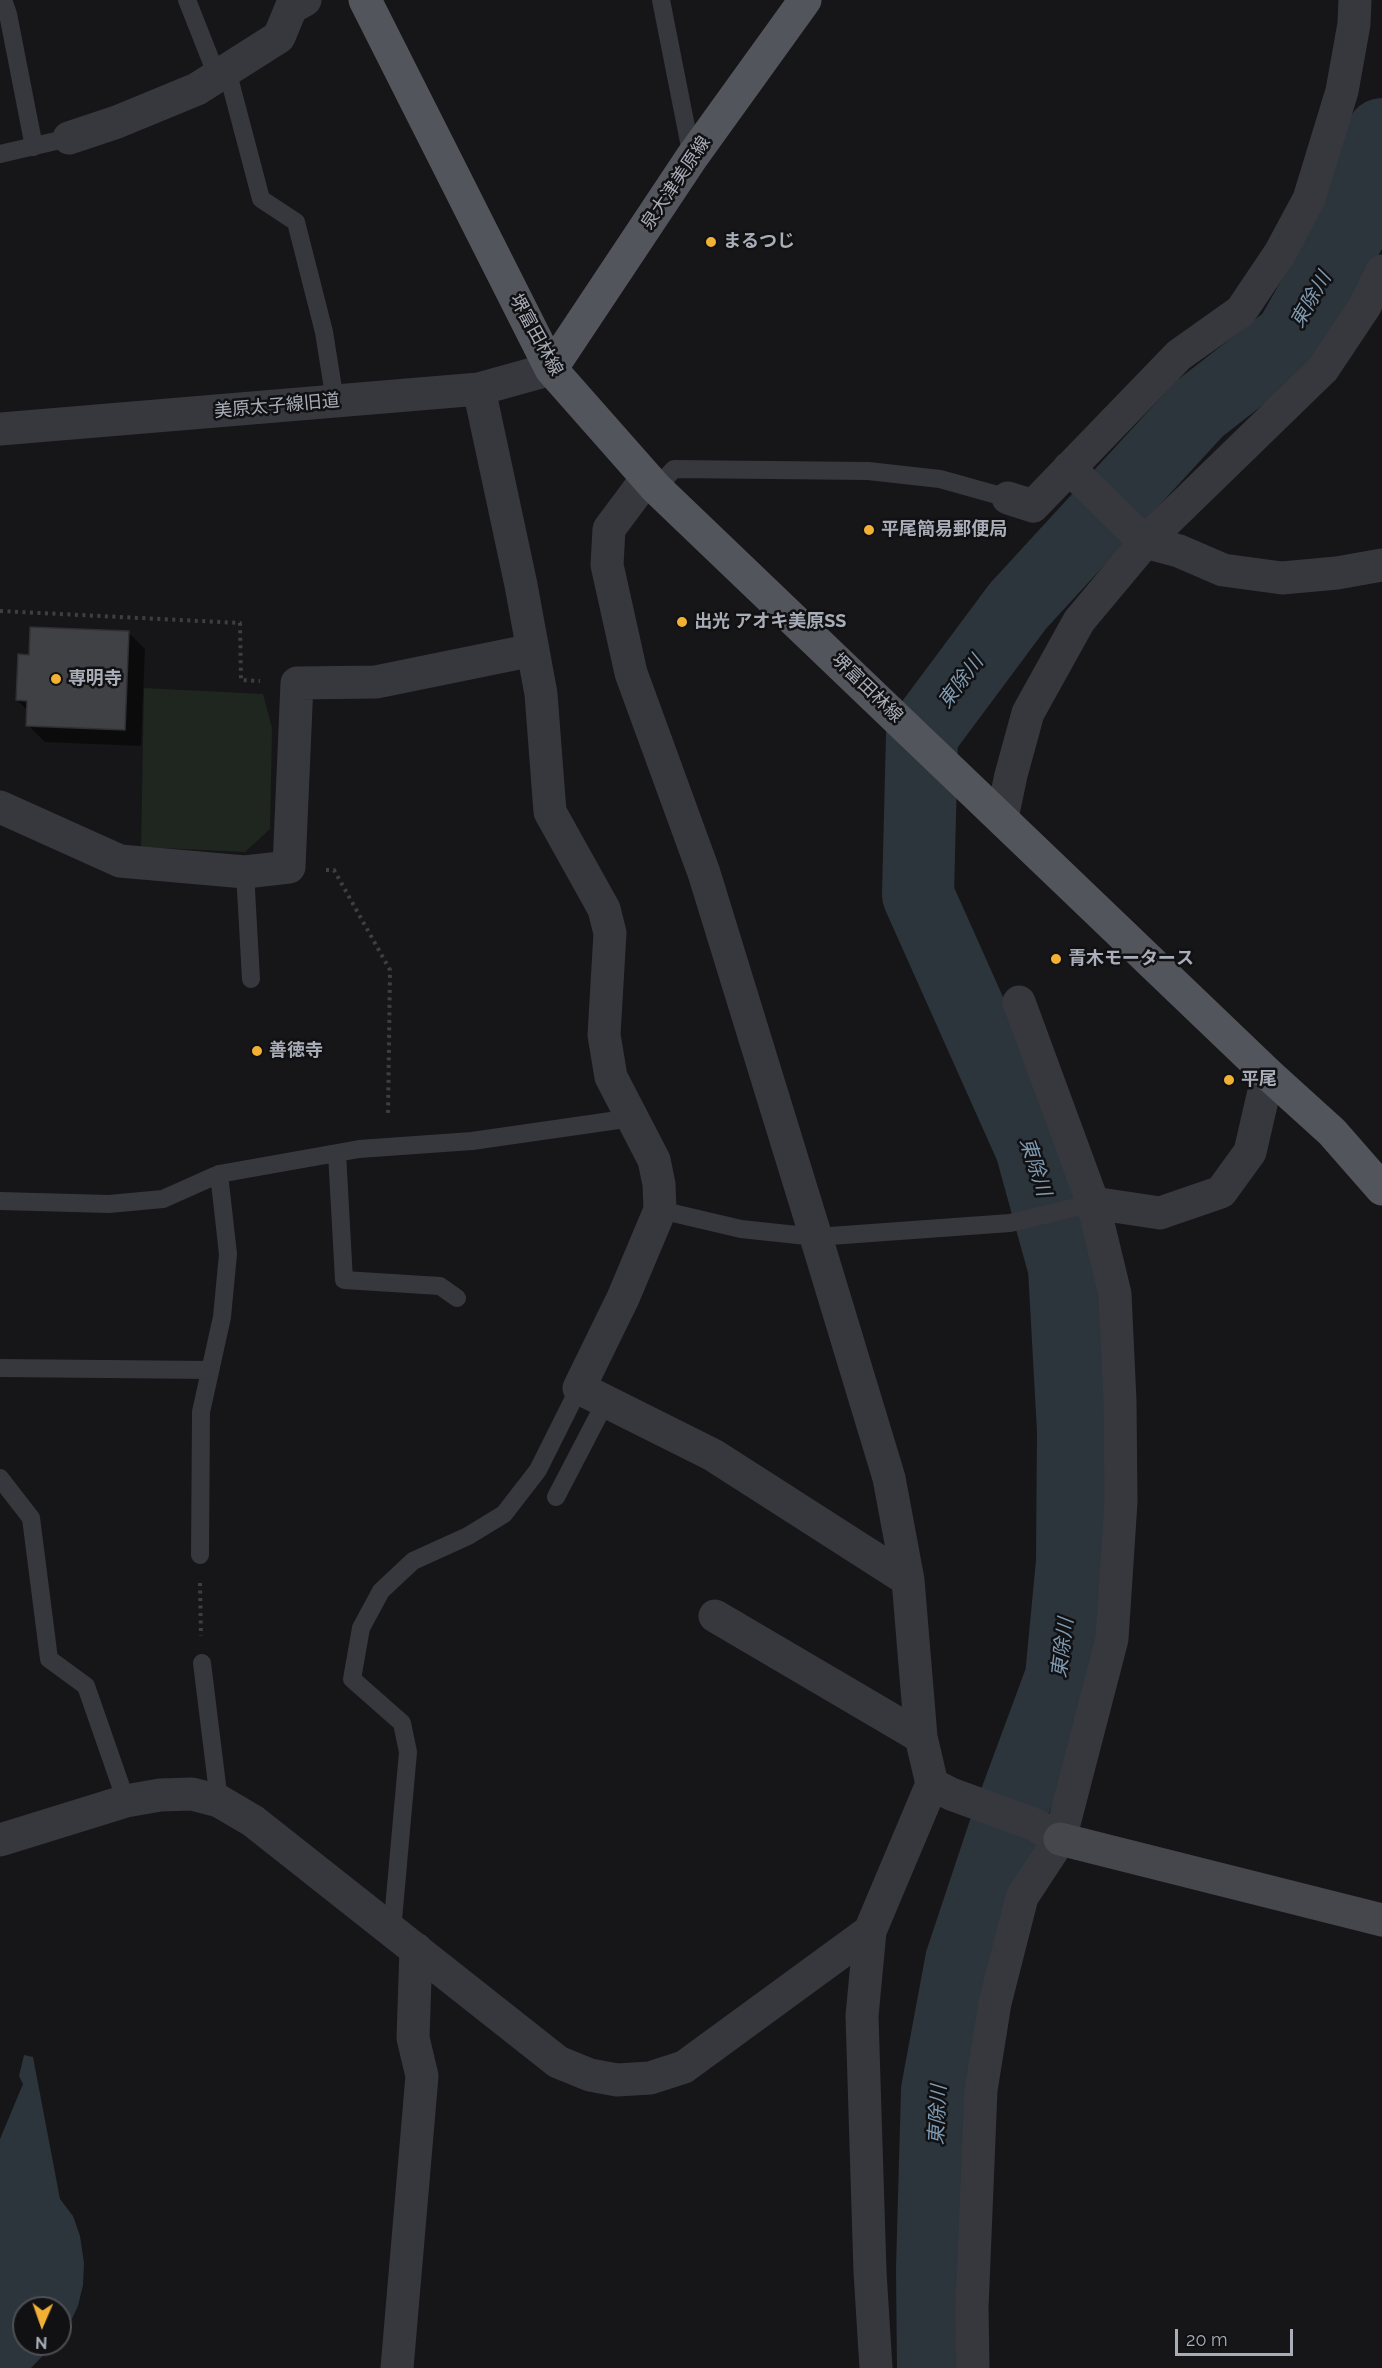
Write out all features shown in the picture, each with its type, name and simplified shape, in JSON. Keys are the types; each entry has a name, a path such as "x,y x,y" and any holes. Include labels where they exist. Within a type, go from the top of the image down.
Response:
{"main road":[{"name":"堺富田林線","path":"365,0 551,369 652,483 1268,1074 1332,1132 1382,1189"},
{"name":"泉大津美原線","path":"551,369 692,157 805,0"}],"street":[{"path":"69,138 117,122 197,89 279,37 291,8 305,0"},
{"path":"1008,498 1033,506 1179,354 1241,310 1280,253 1309,200 1342,90 1354,24 1355,0"},
{"path":"996,811 1011,775 1028,713 1078,621 1145,542 1323,369 1365,306 1382,271"},
{"name":"美原太子線旧道","path":"0,429 479,389 551,369"},
{"path":"479,389 541,694 550,812 604,909 610,933 604,1035 611,1077 654,1160 659,1184 660,1210 623,1298 592,1395 713,1455 908,1580"},
{"path":"1069,468 1145,542 1179,551 1223,570 1282,578 1337,573 1382,565"},
{"path":"652,483 609,529 607,565 632,673 704,873 889,1479 908,1580 921,1737 941,1789 1047,1831 1382,1920"},
{"path":"0,807 120,861 245,872 289,867 297,683 376,682 533,650"},
{"path":"973,2368 972,2308 981,2101 995,2003 1022,1897 1047,1831 1112,1639 1121,1502 1120,1401 1114,1294 1091,1203 1019,1002"},
{"path":"1091,1203 1160,1213 1221,1192 1250,1152 1268,1074"},
{"path":"715,1616 921,1737"},
{"path":"876,2368 870,2272 862,2016 870,1931 941,1789"},
{"path":"0,1840 126,1801 160,1795 192,1794 219,1801 253,1821 558,2062 590,2075 617,2080 650,2078 684,2067 870,1931"},
{"path":"397,2368 422,2076 413,2038 404,1940"}],"lane":[{"path":"3,0 8,14 34,147"},
{"path":"187,0 222,73 261,199 296,222 324,332 335,401"},
{"path":"661,0 692,157"},
{"path":"0,154 69,138"},
{"path":"652,483 674,469 868,471 940,479 1008,498"},
{"path":"245,872 251,979"},
{"path":"0,1201 109,1204 163,1199 219,1174 337,1153 472,1141 632,1118"},
{"path":"337,1153 344,1280 440,1286 457,1298"},
{"path":"200,1555 201,1412 222,1317 228,1254 219,1174"},
{"path":"660,1210 741,1229 816,1237 1010,1223 1091,1203"},
{"path":"0,1368 210,1370"},
{"path":"556,1497 592,1395"},
{"path":"404,1940 408,1752 402,1723 352,1679 361,1628 381,1591 413,1561 468,1536 504,1515 592,1395"},
{"path":"0,1478 31,1518 49,1659 86,1686 126,1801"},
{"path":"202,1664 219,1801"}],"path":[{"path":"0,611 240,623 241,680 297,683"},
{"path":"289,867 334,870 390,970 388,1147"},
{"path":"200,1555 202,1664"}],"shaded area":[{"path":"144,688 263,694 272,728 270,829 245,852 141,847"},
{"path":"24,2055 33,2057 60,2199 73,2216 80,2236 84,2263 83,2285 72,2319 72,2296 12,2296 12,2356 42,2356 31,2368 0,2368 0,2139 23,2084 19,2076"}],"building":[{"path":"30,627 129,631 125,730 26,726 27,701 16,700 18,654 29,655"}],"waterway":[{"name":"東除川","path":"933,2368 932,2269 937,2090 961,1961 1007,1823 1061,1677 1072,1562 1073,1431 1064,1268 1031,1148 918,895 922,735 1018,606 1199,409 1290,338 1352,229 1382,134"}],"place":[{"name":"まるつじ","path":"711,242"},
{"name":"平尾簡易郵便局","path":"869,530"},
{"name":"出光 アオキ美原SS","path":"682,622"},
{"name":"専明寺","path":"56,679"},
{"name":"青木モータース","path":"1056,959"},
{"name":"善徳寺","path":"257,1051"},
{"name":"平尾","path":"1229,1080"}]}
